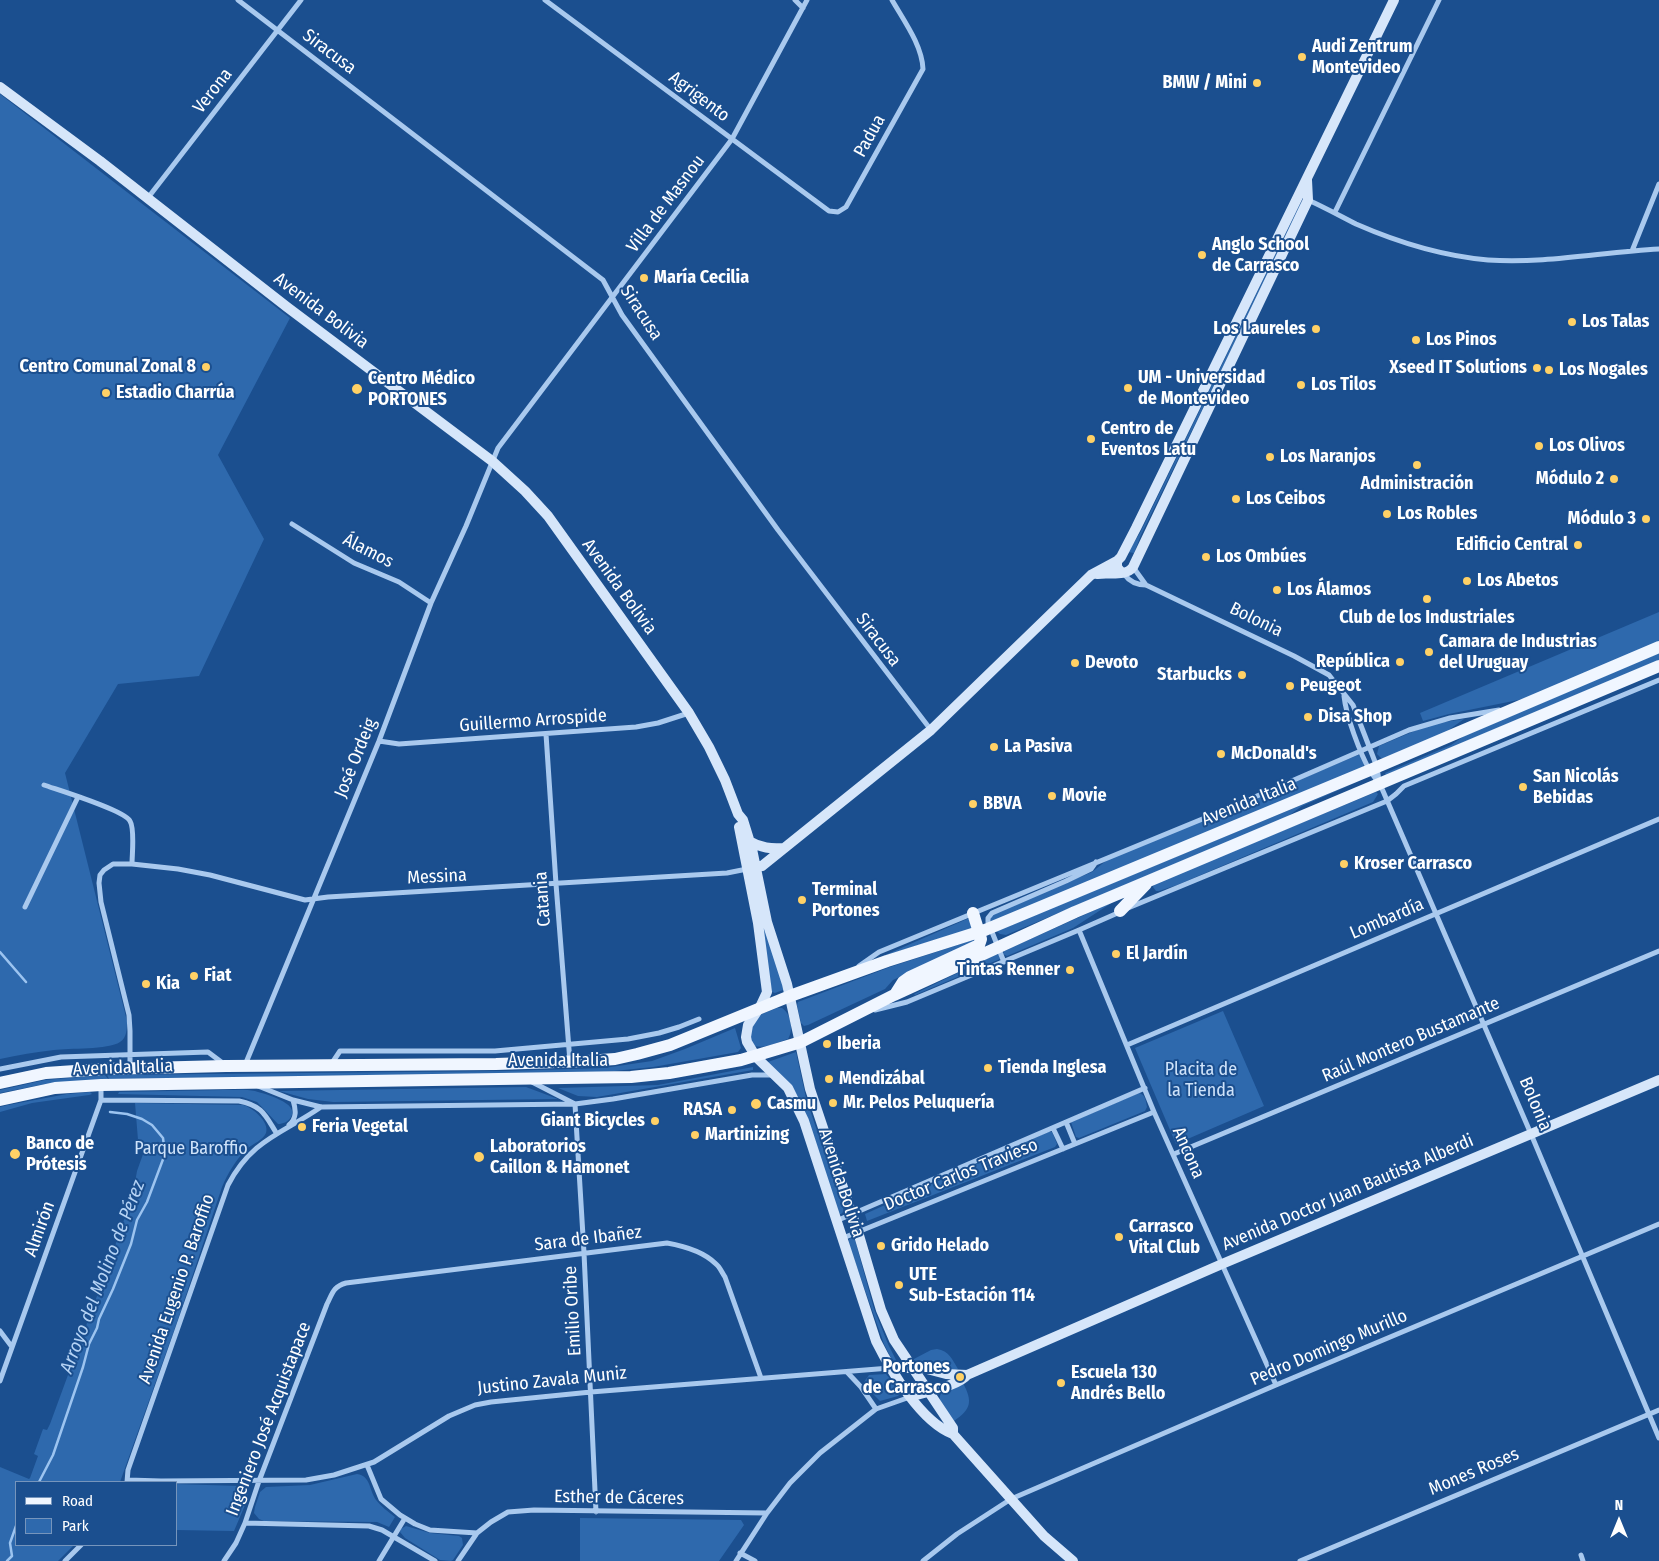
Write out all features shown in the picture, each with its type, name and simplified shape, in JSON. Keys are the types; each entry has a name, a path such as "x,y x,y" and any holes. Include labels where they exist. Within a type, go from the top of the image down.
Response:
{"main road":[{"name":"Avenida Italia","path":"0,1100 55,1088 101,1085 612,1078 669,1073 756,1057 801,1042 894,995 998,946 1291,821 1310,807 1457,733 1659,647"},
{"name":"Avenida Italia","path":"0,1083 46,1073 130,1068 570,1062 615,1058 670,1045 760,1007 841,977 984,930 1376,775 1503,739 1567,712 1659,666"},
{"path":"1120,911 1150,880"},
{"path":"894,995 903,982 910,977 979,945 984,930 973,913"}],"street":[{"name":"Siracusa","path":"238,0 603,280 622,315 778,530 931,730"},
{"name":"Verona","path":"147,199 301,0"},
{"name":"Agrigento","path":"545,0 829,211 838,212"},
{"path":"794,0 802,8"},
{"name":"Villa de Masnou","path":"492,460 504,437 732,139 807,0"},
{"name":"Padua","path":"838,212 846,207 923,69 918,48 892,0"},
{"path":"1091,575 1122,573 1131,570 1133,567 1303,198 1307,180 1394,0"},
{"path":"1335,212 1439,0"},
{"name":"Avenida Bolivia","path":"0,87 492,460 548,516 688,714 709,747 725,780 738,814 751,868 790,996 810,1089 858,1232 881,1310 894,1340 928,1390 935,1404 953,1428 954,1434"},
{"path":"1632,251 1659,184"},
{"path":"1303,198 1335,212 1354,223 1400,241 1469,258 1524,261 1659,249"},
{"path":"1122,573 1117,567 1119,559 1303,198"},
{"name":"José Ordeig","path":"244,1066 378,741 431,603 492,460"},
{"name":"Álamos","path":"292,524 354,563 399,582 431,603"},
{"name":"Bolonia","path":"1119,559 1129,558 1146,585"},
{"path":"751,868 762,866 931,730 1091,575 1119,559"},
{"name":"Bolonia","path":"1122,573 1128,580 1146,585 1316,668 1328,676 1353,705 1370,746 1376,775"},
{"name":"Avenida Italia","path":"1567,712 1659,680"},
{"name":"Bolonia","path":"1344,696 1345,709 1361,750 1376,775 1531,1134 1659,1438"},
{"name":"Avenida Italia","path":"841,977 879,952 1229,808 1409,730 1450,718 1519,706"},
{"name":"Guillermo Arrospide","path":"378,741 399,744 636,727 688,714"},
{"name":"Catania","path":"546,734 570,1062"},
{"name":"Avenida Italia","path":"858,1014 907,1002 1120,911 1387,801 1404,786 1503,739"},
{"path":"44,785 123,814 132,826 132,864 113,864 109,866 100,875 99,883 101,902 129,1015 130,1068"},
{"path":"25,906 78,797"},
{"name":"Avenida Bolivia","path":"738,814 743,820 750,841 751,868 767,992 748,1025 746,1032 747,1042 756,1057 788,1088 804,1121 876,1341 890,1368 910,1397 945,1431 954,1434 1044,1536 1072,1561"},
{"name":"Lombardía","path":"1127,1045 1659,819"},
{"path":"750,841 758,846 770,849 784,848"},
{"name":"Avenida Italia","path":"984,930 992,913 1066,881 1091,868 1096,862"},
{"name":"Messina","path":"132,864 210,874 305,900 727,873 751,868"},
{"path":"984,930 998,946 1004,962"},
{"name":"Ancona","path":"1079,930 1154,1112 1276,1385"},
{"name":"Raúl Montero Bustamante","path":"1174,1154 1659,952"},
{"name":"Avenida Italia","path":"330,1066 340,1051 495,1051 628,1039 679,1027 698,1019"},
{"name":"Avenida Italia","path":"0,1069 61,1057 208,1052 226,1066"},
{"name":"Avenida Italia","path":"248,1082 293,1100 322,1107 574,1104 613,1100 752,1075 774,1075"},
{"path":"525,1078 574,1104"},
{"name":"Avenida Doctor Juan Bautista Alberdi","path":"911,1367 946,1374 968,1374 1222,1264 1659,1080"},
{"name":"Almirón","path":"0,1381 101,1100 101,1085"},
{"name":"Doctor Carlos Travieso","path":"836,1222 1145,1088"},
{"name":"Avenida Italia","path":"101,1100 239,1101 253,1104 258,1108 277,1134"},
{"path":"287,1128 295,1117 296,1109 293,1100"},
{"name":"Emilio Oribe","path":"574,1104 584,1253 596,1512"},
{"name":"Avenida Eugenio P. Baroffio","path":"127,1481 128,1470 228,1184 250,1152 322,1107"},
{"name":"Doctor Carlos Travieso","path":"842,1239 1154,1112"},
{"path":"1066,1122 1075,1144"},
{"name":"Doctor Carlos Travieso","path":"1053,1128 1063,1149"},
{"name":"Pedro Domingo Murillo","path":"923,1561 957,1534 1011,1500 1276,1385 1659,1224"},
{"name":"Sara de Ibañez","path":"337,1286 346,1283 584,1253 667,1244 685,1246 717,1264 725,1278 761,1378"},
{"name":"Ingeniero José Acquistapace","path":"224,1561 245,1524 259,1481 327,1304 337,1286"},
{"path":"0,1331 12,1347"},
{"name":"Justino Zavala Muniz","path":"127,1481 306,1480 367,1465 449,1416 475,1405 491,1402 590,1392 911,1367"},
{"path":"847,1372 861,1387 876,1409"},
{"name":"Avenida Doctor Juan Bautista Alberdi","path":"910,1397 928,1390 950,1385 965,1378 968,1374"},
{"path":"736,1561 767,1513 790,1483 820,1453 876,1409 910,1397"},
{"name":"Mones Roses","path":"1300,1561 1659,1410"},
{"path":"367,1465 381,1500 405,1518 430,1530 477,1533"},
{"name":"Esther de Cáceres","path":"458,1561 477,1533 508,1512 534,1510 767,1513"},
{"path":"379,1561 405,1518"},
{"path":"245,1524 369,1526 394,1536 435,1561"},
{"path":"65,1561 80,1546"},
{"path":"740,1553 754,1561"},
{"path":"1581,1555 1583,1561"}],"green space":[{"path":"0,94 290,318 218,455 264,539 199,676 118,684 65,773 127,1021 127,1030 122,1040 114,1045 61,1049 0,1059"},
{"path":"1301,203 1302,205 1141,535 1134,553 1128,552 1140,533"},
{"path":"1659,612 1659,645 1528,698 1423,721 1420,713"},
{"path":"1659,653 1659,660 1386,775 1385,773 1451,745 1464,736"},
{"path":"1464,719 1446,732 1384,758 1377,754 1379,746 1431,724"},
{"path":"1358,755 1361,756 1364,764 1363,768 992,922 990,920 991,914 1092,872 1107,860"},
{"path":"1355,783 1302,806 1287,817 1006,935 996,931"},
{"path":"1376,792 1378,794 1373,802 1177,885 1159,891 1156,891 1153,887 1154,884"},
{"path":"754,880 784,987 783,990 775,993 772,992"},
{"path":"1113,902 1073,928 1007,956 1003,954 1004,951"},
{"path":"969,919 974,928 883,956"},
{"path":"973,940 975,941 893,980 885,989 808,1025 804,1026 801,1023 798,1002 890,967"},
{"path":"997,954 1000,959 914,994"},
{"path":"782,1008 788,1014 791,1031 788,1039 767,1046 755,1046 750,1039 753,1021 762,1014"},
{"name":"Placita de la Tienda","path":"1223,1011 1264,1106 1176,1144 1135,1048"},
{"path":"735,1028 741,1048 738,1052 653,1067 605,1072 109,1079 107,1075 504,1071 604,1068 652,1061"},
{"path":"796,1052 806,1098 844,1211 841,1214 839,1214 806,1118 768,1062"},
{"path":"753,1067 753,1070 597,1097 578,1096 558,1088 658,1085"},
{"path":"105,1075 108,1079 45,1084 0,1093 0,1090 45,1080"},
{"path":"526,1087 558,1099 333,1102 308,1099 279,1091"},
{"path":"244,1090 260,1092 286,1103 291,1107 291,1117 282,1124 278,1124 257,1102 242,1097 118,1094 119,1092"},
{"path":"90,1092 92,1094 32,1103 0,1112 0,1107 8,1105 67,1094"},
{"path":"1139,1093 1146,1100 1147,1107 1145,1111 1079,1138 1076,1137 1071,1122"},
{"name":"Parque Baroffio","path":"135,1103 243,1105 255,1112 263,1120 267,1129 263,1138 248,1148 240,1157 222,1187 177,1322 120,1481 15,1481 15,1546 73,1546 58,1561 0,1561 0,1467 30,1478 38,1456 34,1454 43,1429 47,1430 50,1424 133,1194 137,1171 147,1143 138,1140"},
{"path":"1048,1132 1052,1132 1057,1144 1055,1147 867,1221 865,1214"},
{"path":"851,1238 855,1240 874,1309 898,1364 894,1364 884,1344 848,1242"},
{"path":"937,1349 947,1354 958,1369 953,1371 912,1360 931,1350"},
{"path":"886,1374 901,1393 898,1396 880,1401 865,1386 864,1382 869,1375"},
{"path":"963,1383 968,1395 969,1405 964,1413 954,1421 943,1408 940,1397 941,1393"},
{"path":"357,1474 362,1475 367,1480 376,1500 395,1517 389,1527 377,1522 264,1521 259,1519 254,1513 260,1492 266,1487 310,1485"},
{"path":"178,1484 239,1486 246,1488 248,1498 234,1531 178,1530"},
{"path":"580,1518 741,1520 744,1525 719,1561 580,1561"},
{"path":"406,1526 430,1533 459,1536 462,1538 463,1545 453,1560 440,1560 405,1538 400,1532"}],"waterway":[{"name":"Arroyo del Molino de Pérez","path":"0,952 26,982"},
{"name":"Arroyo del Molino de Pérez","path":"40,1481 53,1455 89,1344 113,1289 131,1244 137,1220 147,1202 165,1154 163,1138 152,1125 127,1114 110,1112"},
{"name":"Arroyo del Molino de Pérez","path":"7,1561 12,1556 10,1543 15,1529"}],"place":[{"name":"Audi Zentrum Montevideo","path":"1302,57"},
{"name":"BMW / Mini","path":"1257,83"},
{"name":"Anglo School de Carrasco","path":"1202,255"},
{"name":"María Cecilia","path":"644,278"},
{"name":"Los Talas","path":"1572,322"},
{"name":"Los Laureles","path":"1316,329"},
{"name":"Los Pinos","path":"1416,340"},
{"name":"Centro Comunal Zonal 8","path":"206,367"},
{"name":"Xseed IT Solutions","path":"1537,368"},
{"name":"Los Nogales","path":"1549,370"},
{"name":"Los Tilos","path":"1301,385"},
{"name":"UM - Universidad de Montevideo","path":"1128,388"},
{"name":"Centro Médico PORTONES","path":"357,389"},
{"name":"Estadio Charrúa","path":"106,393"},
{"name":"Centro de Eventos Latu","path":"1091,439"},
{"name":"Los Olivos","path":"1539,446"},
{"name":"Los Naranjos","path":"1270,457"},
{"name":"Administración","path":"1417,465"},
{"name":"Módulo 2","path":"1614,479"},
{"name":"Los Ceibos","path":"1236,499"},
{"name":"Los Robles","path":"1387,514"},
{"name":"Módulo 3","path":"1646,519"},
{"name":"Edificio Central","path":"1578,545"},
{"name":"Los Ombúes","path":"1206,557"},
{"name":"Los Abetos","path":"1467,581"},
{"name":"Los Álamos","path":"1277,590"},
{"name":"Club de los Industriales","path":"1427,599"},
{"name":"Camara de Industrias del Uruguay","path":"1429,652"},
{"name":"República","path":"1400,662"},
{"name":"Devoto","path":"1075,663"},
{"name":"Starbucks","path":"1242,675"},
{"name":"Peugeot","path":"1290,686"},
{"name":"Disa Shop","path":"1308,717"},
{"name":"La Pasiva","path":"994,747"},
{"name":"McDonald's","path":"1221,754"},
{"name":"San Nicolás Bebidas","path":"1523,787"},
{"name":"Movie","path":"1052,796"},
{"name":"BBVA","path":"973,804"},
{"name":"Kroser Carrasco","path":"1344,864"},
{"name":"Terminal Portones","path":"802,900"},
{"name":"El Jardín","path":"1116,954"},
{"name":"Tintas Renner","path":"1070,970"},
{"name":"Fiat","path":"194,976"},
{"name":"Kia","path":"146,984"},
{"name":"Iberia","path":"827,1044"},
{"name":"Tienda Inglesa","path":"988,1068"},
{"name":"Mendizábal","path":"829,1079"},
{"name":"Mr. Pelos Peluquería","path":"833,1103"},
{"name":"Casmu","path":"756,1104"},
{"name":"RASA","path":"732,1110"},
{"name":"Giant Bicycles","path":"655,1121"},
{"name":"Feria Vegetal","path":"302,1127"},
{"name":"Martinizing","path":"695,1135"},
{"name":"Banco de Prótesis","path":"15,1154"},
{"name":"Laboratorios Caillon & Hamonet","path":"479,1157"},
{"name":"Carrasco Vital Club","path":"1119,1237"},
{"name":"Grido Helado","path":"881,1246"},
{"name":"UTE Sub-Estación 114","path":"899,1285"},
{"name":"Portones de Carrasco","path":"960,1377"},
{"name":"Escuela 130 Andrés Bello","path":"1061,1383"}]}
